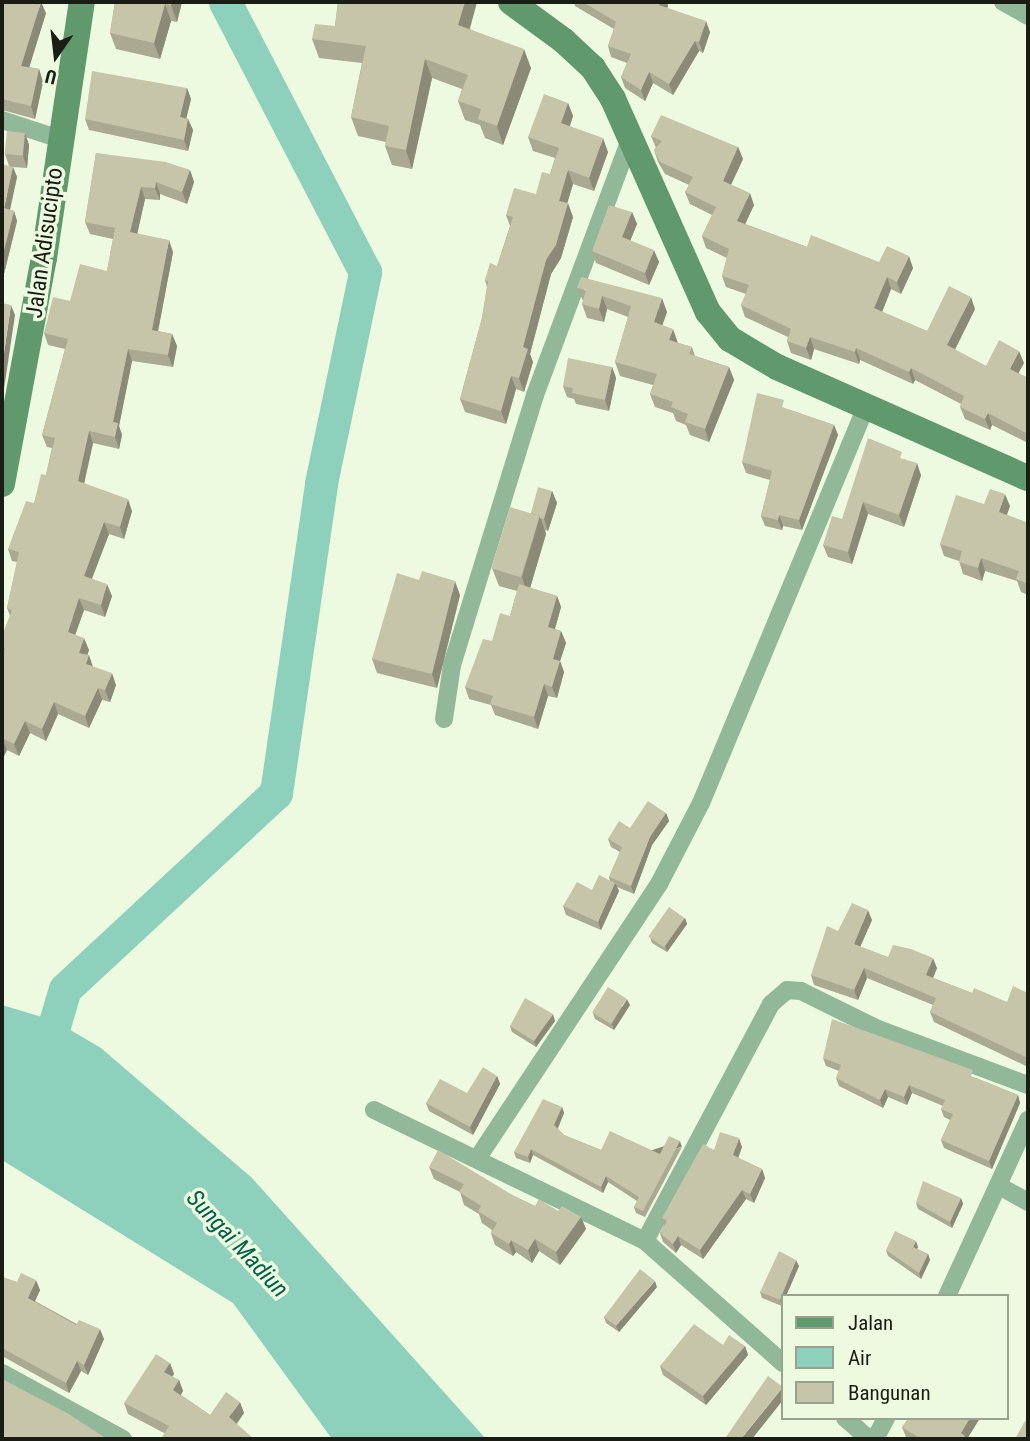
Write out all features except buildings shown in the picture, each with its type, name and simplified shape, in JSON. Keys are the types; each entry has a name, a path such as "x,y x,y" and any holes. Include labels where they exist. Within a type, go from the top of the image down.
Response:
{"main road":[{"name":"Jalan Adisucipto","path":"2,484 44,258 82,2"},
{"path":"511,2 593,68 632,134 708,313 730,339 777,367 1028,478"}],"street":[{"path":"1003,2 1028,16"},
{"path":"2,120 60,139"},
{"path":"444,719 452,665 536,394 632,134"},
{"path":"477,1159 659,884 701,803 867,405"},
{"path":"645,1241 771,1004 787,990 801,991 878,1029 1028,1085"},
{"path":"374,1110 645,1241 782,1362"},
{"path":"948,1294 1001,1187 1028,1121"},
{"path":"1001,1187 1028,1202"},
{"path":"2,1373 123,1439"},
{"path":"847,1420 869,1439"},
{"path":"876,1439 885,1420"}],"water":[{"name":"Sungai Madiun","path":"2,1005 55,1021 101,1048 252,1178 486,1439 332,1439 233,1303 2,1160"}],"waterway":[{"path":"42,1066 65,989 276,793 321,483 365,272 225,2"}]}
